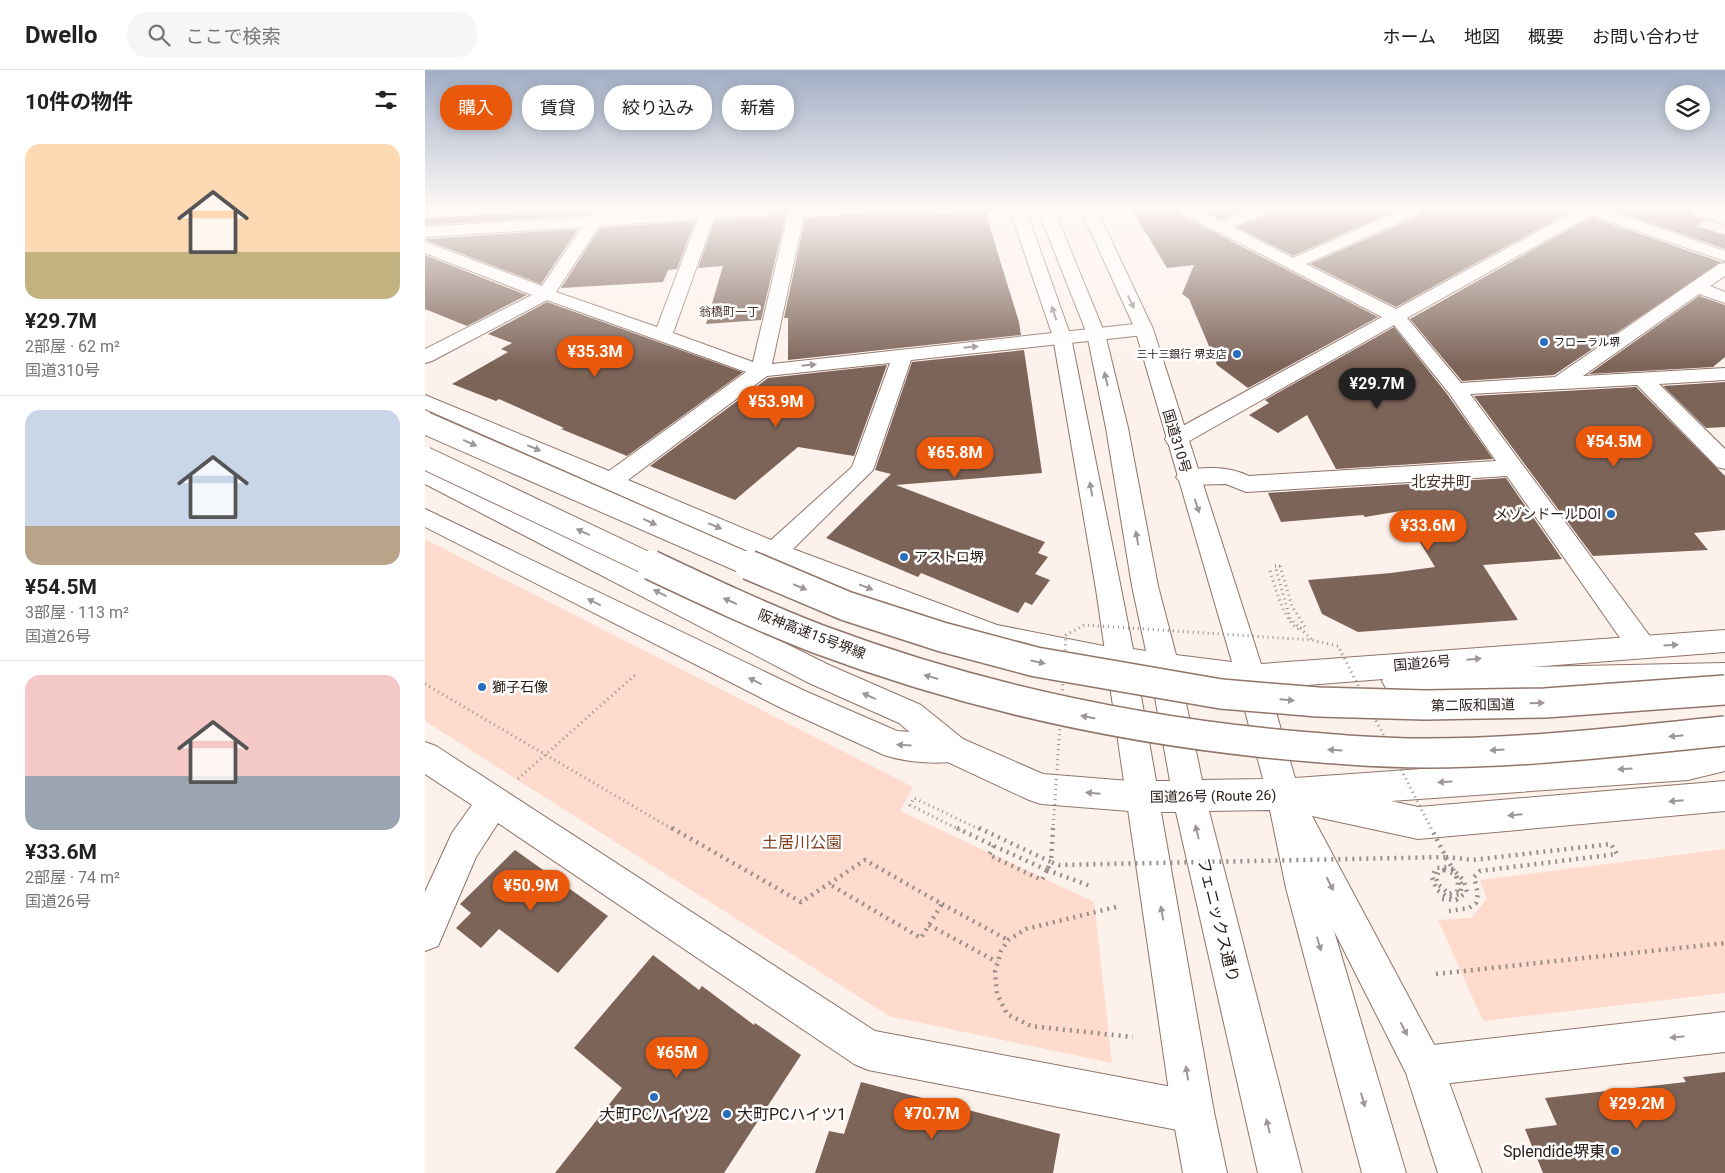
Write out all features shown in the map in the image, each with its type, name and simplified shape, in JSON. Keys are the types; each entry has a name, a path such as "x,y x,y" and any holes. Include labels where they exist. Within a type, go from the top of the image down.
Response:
{"main road":[{"path":"462,261 546,294 761,371 1144,329"},
{"path":"425,356 546,294 568,261"},
{"path":"663,336 690,261"},
{"path":"611,481 761,371 785,261"},
{"path":"1036,261 1062,337 1109,589 1193,1112 1205,1173"},
{"path":"1067,261 1096,334 1117,428 1145,586 1164,666"},
{"name":"国道310号","path":"1113,261 1144,329 1176,439 1251,677"},
{"path":"1288,261 1397,317 1456,389 1642,647"},
{"path":"1293,264 1299,261"},
{"path":"1176,439 1496,261"},
{"path":"1560,383 1725,268"},
{"path":"1697,288 1725,298"},
{"path":"774,552 862,470 903,355"},
{"path":"1456,389 1725,374"},
{"path":"1642,378 1725,462"},
{"name":"国道26号","path":"425,401 774,552 995,636 1119,659 1251,677 1725,641"},
{"name":"第二阪和国道","path":"425,423 847,606 942,637 1036,662 1221,694 1318,702 1425,705 1545,703 1725,690"},
{"name":"阪神高速15号堺線","path":"425,458 729,601 820,639 923,675 1031,705 1139,727 1223,739 1334,750 1445,753 1574,746 1725,731"},
{"path":"1188,477 1230,476 1246,484 1513,468"},
{"path":"425,474 819,674 910,714 953,749"},
{"path":"425,517 794,700 895,745 953,749"},
{"name":"フェニックス通り","path":"1164,666 1189,798 1280,1173"},
{"path":"1384,1173 1303,888 1283,794 1251,677 1433,682 1725,675"},
{"name":"国道26号 (Route 26)","path":"953,749 1041,789 1142,797 1189,798 1283,794"},
{"path":"425,756 868,1050 1193,1112"},
{"path":"1688,765 1725,757"},
{"path":"1283,794 1725,763"},
{"path":"1283,794 1418,823 1725,796"},
{"path":"1283,794 1423,1066 1460,1173"},
{"path":"425,933 464,845 494,801"},
{"path":"1423,1066 1725,1032"}],"path":[{"path":"1270,571 1288,622 1297,629 1305,627 1294,612 1281,566 1275,566 1290,618 1295,623 1301,629 1307,634 1312,640"},
{"path":"494,801 635,675"},
{"path":"425,684 544,755 801,902 865,860 1007,940"},
{"path":"995,845 989,856 1042,880 1051,862 914,798 910,805 995,845 1053,874 1093,887"},
{"path":"1442,899 1449,901 1458,900 1467,892 1462,877 1456,870 1449,867 1442,866 1436,868 1432,877 1437,890 1449,897 1460,894 1462,890 1459,878 1455,874 1449,870 1439,871 1436,879 1437,883 1439,887 1449,894 1457,891 1459,887 1459,883 1457,880 1454,872 1450,865 1446,857 1472,860 1611,844 1617,854 1481,871 1474,877 1479,899 1476,903 1469,908 1449,911"},
{"path":"829,884 921,938 942,904"},
{"path":"1116,907 1026,929 1007,940 997,962 995,972 997,994 1007,1014 1031,1026 1133,1037"},
{"path":"929,925 997,962"},
{"path":"1436,974 1725,943"}],"green space":[{"name":"土居川公園","path":"425,539 913,787 900,811 1094,902 1112,1063 889,1016 425,721"},
{"path":"1725,849 1725,993 1483,1021 1438,920 1471,918 1487,899 1480,880"}],"building":[{"path":"425,261 442,261 527,295 467,326 425,309"},
{"path":"482,261 556,261 541,284"},
{"path":"578,261 680,261 677,269 668,270 663,282 561,288"},
{"path":"700,261 775,261 761,320 706,324 723,266 698,268"},
{"path":"796,261 1000,261 1019,322 1021,335 788,360 788,318 784,318"},
{"path":"1163,261 1271,261 1378,317 1248,388 1217,365 1189,299 1182,294 1194,265 1167,268"},
{"path":"1316,261 1479,261 1396,307 1310,264"},
{"path":"1512,261 1721,262 1554,375 1462,381 1410,319"},
{"path":"1699,296 1725,305 1725,357 1713,367 1589,374"},
{"path":"547,302 742,373 627,456 561,429 564,428 499,399 496,401 452,384 508,352 501,349 512,343 488,334"},
{"path":"1394,327 1447,394 1493,459 1336,469 1307,415 1278,433 1249,415 1269,403 1265,400"},
{"path":"1024,350 1042,473 896,485 1045,542 1038,553 1048,557 1035,574 1050,580 1032,605 1025,602 1018,613 921,573 918,577 826,538 891,474 875,470 912,362"},
{"path":"887,365 854,456 798,447 735,500 650,466 768,378"},
{"path":"1725,382 1725,427 1706,428 1663,386"},
{"path":"1636,387 1725,476 1725,530 1694,533 1708,550 1593,556 1474,396"},
{"path":"1506,478 1562,559 1483,565 1518,620 1358,632 1322,614 1308,580 1435,567 1401,511 1365,517 1363,515 1281,522 1268,493"},
{"path":"515,850 608,916 558,973 499,929 481,948 456,928 471,913 460,904"},
{"path":"653,955 699,990 702,986 754,1025 755,1023 801,1055 724,1173 555,1173 622,1088 574,1048"},
{"name":"Splendide堺東","path":"1725,1072 1725,1173 1543,1173 1525,1129 1557,1125 1545,1098 1686,1082 1683,1077"},
{"path":"861,1082 1060,1134 1053,1173 815,1173 829,1131 844,1134"}],"place":[{"name":"フローラル堺","path":"1544,342"},
{"name":"三十三銀行 堺支店","path":"1237,354"},
{"name":"メゾンドールDOI","path":"1611,514"},
{"name":"アストロ堺","path":"904,557"},
{"name":"獅子石像","path":"482,687"},
{"name":"大町PCハイツ2","path":"654,1097"},
{"name":"大町PCハイツ1","path":"727,1114"},
{"name":"Splendide堺東","path":"1615,1151"}],"district":[{"name":"翁橋町一丁","path":"729,312"},
{"name":"北安井町","path":"1441,482"}]}
